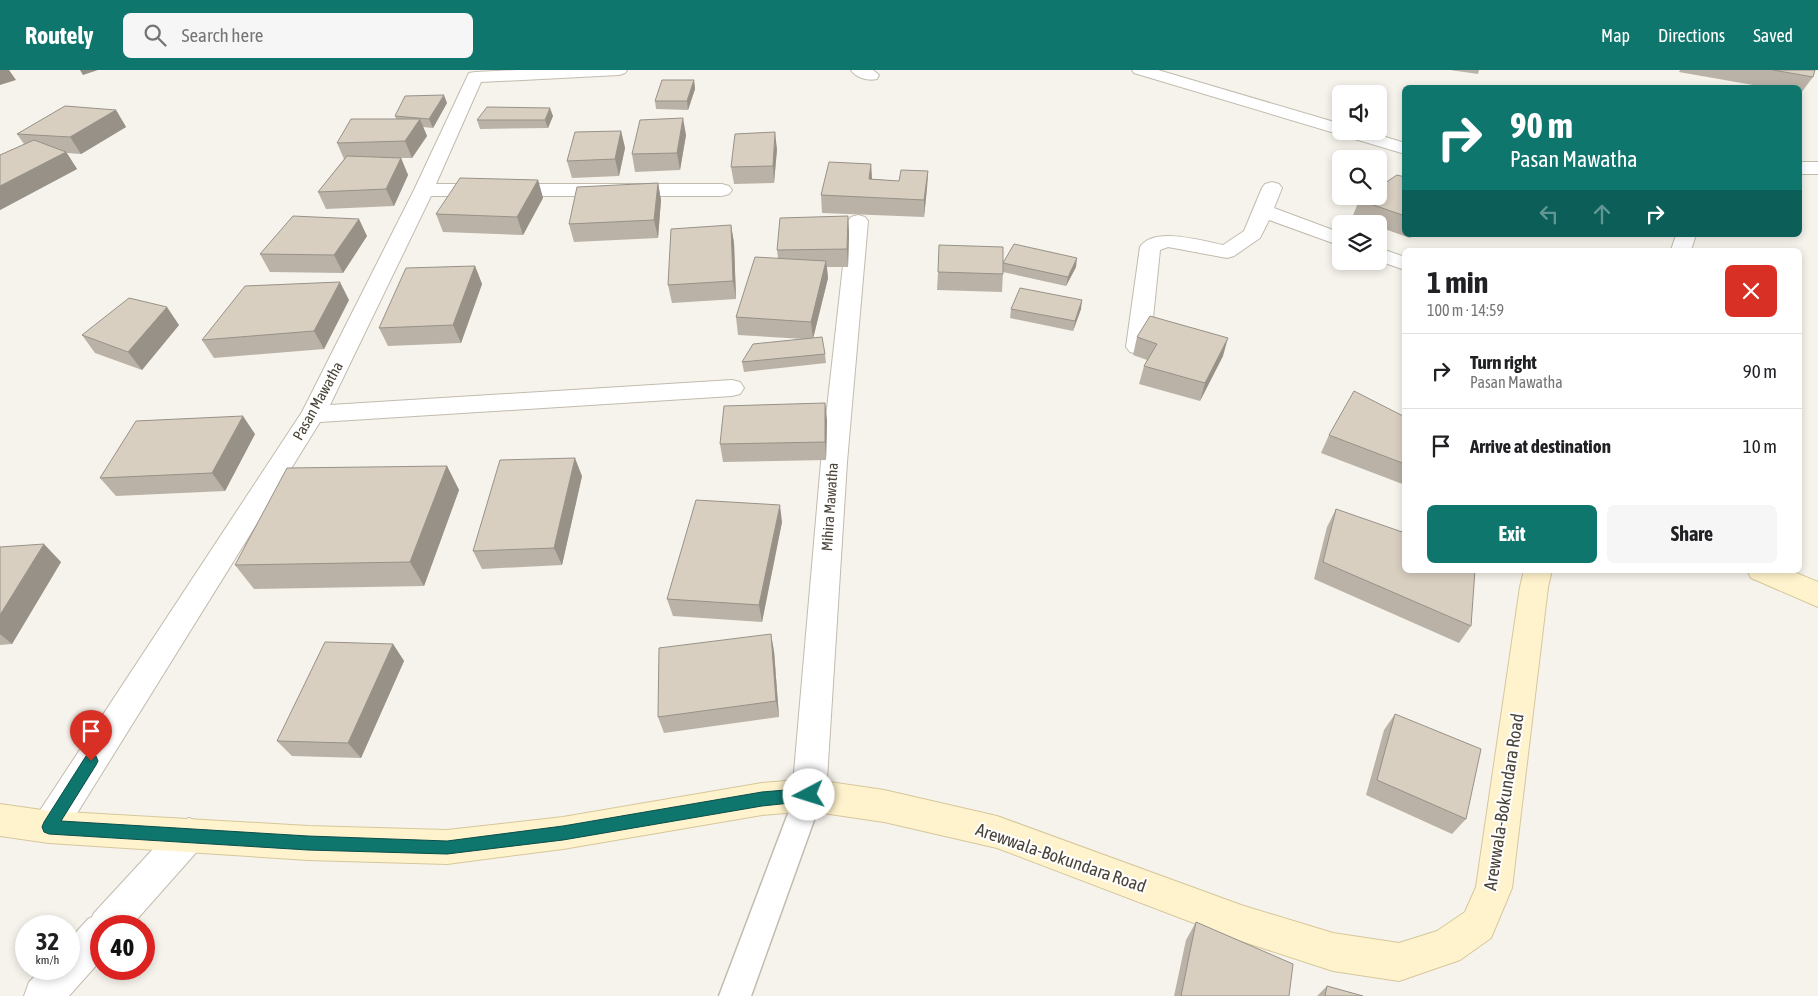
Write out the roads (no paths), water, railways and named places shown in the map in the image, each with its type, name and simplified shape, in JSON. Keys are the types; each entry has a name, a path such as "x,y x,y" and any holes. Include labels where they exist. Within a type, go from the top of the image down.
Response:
{"street":[{"name":"Pasan Mawatha","path":"49,827 313,414 424,190 475,77 619,70"},
{"path":"1140,70 1332,127"},
{"path":"1378,140 1402,147"},
{"path":"1802,168 1818,168"},
{"path":"1138,347 1150,247 1166,242 1227,252 1253,234 1272,188"},
{"path":"424,190 722,190"},
{"path":"1263,211 1332,237"},
{"name":"Mihira Mawatha","path":"809,795 834,462 858,221"},
{"path":"1387,257 1402,263"},
{"path":"313,414 732,388"},
{"name":"Arewwala-Bokundara Road","path":"0,820 49,827 189,836 447,848 563,833 762,799 809,795 884,806 996,832 1241,923 1332,952 1399,962 1447,948 1478,925 1494,888 1537,573"},
{"path":"1768,573 1818,595"},
{"path":"117,915 189,836"},
{"path":"80,955 90,944"},
{"path":"43,996 57,980"}],"lane":[{"path":"735,996 809,795"}]}
